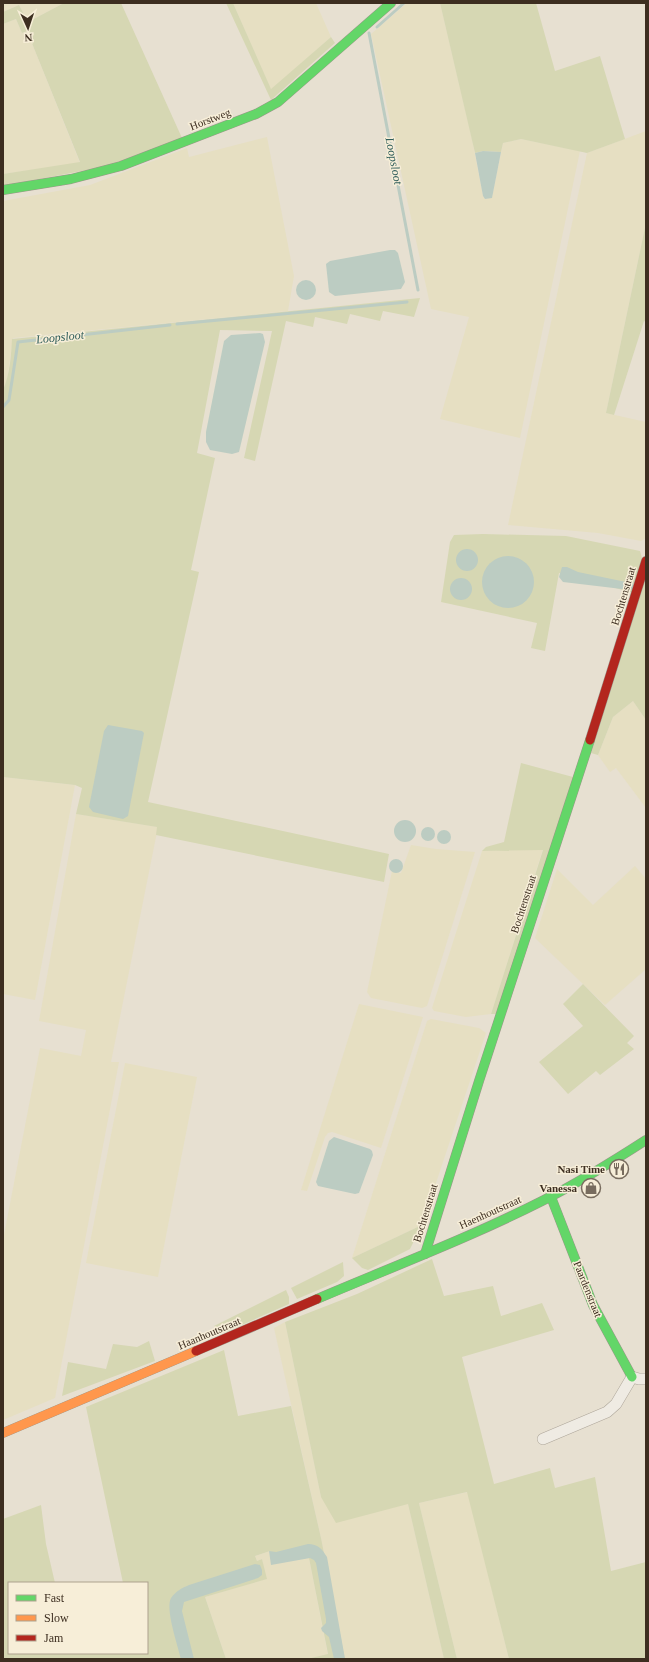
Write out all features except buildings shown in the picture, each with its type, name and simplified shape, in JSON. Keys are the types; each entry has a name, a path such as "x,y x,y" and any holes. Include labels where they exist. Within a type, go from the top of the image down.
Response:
{"street":[{"name":"Horstweg","path":"3,190 71,179 121,166 256,114 278,102 391,3"},
{"name":"Bochtenstraat","path":"425,1254 523,942 592,733 646,561"},
{"name":"Haenhoutstraat","path":"425,1254 551,1197 610,1163 646,1140"},
{"name":"Paardenstraat","path":"551,1197 592,1305 632,1376"},
{"name":"Haanhoutstraat","path":"3,1433 425,1254"},
{"path":"543,1439 607,1412 616,1404 632,1376 639,1379 646,1379"}],"shaded area":[{"path":"3,3 64,3 28,22 19,5 3,12"},
{"path":"233,3 316,3 331,37 271,90"},
{"path":"407,3 440,3 472,139 483,196 485,199 492,197 503,143 521,139 580,151 520,438 440,419 469,317 431,309 371,34"},
{"path":"16,19 22,33 27,31 80,163 3,174 3,24"},
{"path":"646,131 646,223 606,413 646,422 646,538 641,541 598,533 508,525 587,153"},
{"path":"267,137 294,276 288,311 13,338 7,381 3,390 3,201 90,185 187,148 189,157"},
{"path":"483,151 501,152 492,198 485,199 483,196 475,153"},
{"path":"395,250 398,253 405,282 401,289 335,296 329,292 326,264 330,261"},
{"path":"306,280 313,283 316,290 313,297 306,300 299,297 296,290 299,283"},
{"path":"263,334 265,342 239,452 232,454 210,450 206,442 206,432 224,341 231,335"},
{"path":"467,549 475,552 478,560 475,568 467,571 459,568 456,560 459,552"},
{"path":"508,556 522,560 530,568 534,582 530,596 522,604 508,608 494,604 486,596 482,582 486,568 494,560"},
{"path":"562,567 567,567 578,572 626,582 633,582 634,590 563,582 559,577"},
{"path":"461,578 469,581 472,589 469,597 461,600 453,597 450,589 453,581"},
{"path":"633,701 646,720 646,808 616,768 610,772 598,755 613,717"},
{"path":"108,725 142,731 144,733 128,816 123,819 93,812 89,807 104,731"},
{"path":"3,777 75,785 35,1000 3,994"},
{"path":"76,814 158,827 111,1062 119,1062 55,1398 3,1420 3,1240 40,1048 81,1056 86,1030 39,1021"},
{"path":"405,820 413,823 416,831 413,839 405,842 397,839 394,831 397,823"},
{"path":"428,827 433,829 435,834 433,839 428,841 423,839 421,834 423,829"},
{"path":"444,830 449,832 451,837 449,842 444,844 439,842 437,837 439,832"},
{"path":"411,845 436,849 475,852 427,1006 422,1008 371,998 367,992 392,871 401,873"},
{"path":"543,849 491,1014 466,1017 434,1011 432,1008 482,851"},
{"path":"396,859 401,861 403,866 401,871 396,873 391,871 389,866 391,861"},
{"path":"635,866 646,879 646,969 605,1005 535,938 557,869 593,905"},
{"path":"359,1004 423,1017 381,1148 332,1132 328,1133 325,1137 307,1191 301,1190"},
{"path":"431,1019 479,1028 486,1033 422,1225 352,1258 427,1021"},
{"path":"125,1063 197,1077 158,1277 86,1263"},
{"path":"334,1137 372,1151 373,1155 359,1193 355,1194 318,1186 316,1182 329,1141"},
{"path":"285,1322 321,1497 408,1504 444,1659 345,1659 321,1538 274,1328"},
{"path":"468,1492 509,1659 457,1659 419,1503"},
{"path":"308,1544 319,1548 327,1557 345,1659 334,1659 329,1637 322,1631 321,1628 326,1623 326,1619 316,1563 314,1560 310,1558 271,1565 269,1551 276,1552"},
{"path":"270,1551 272,1563 308,1553 328,1655 307,1659 226,1659 205,1597 266,1579 262,1559 257,1561 255,1556"},
{"path":"255,1564 260,1565 262,1570 262,1575 258,1578 184,1602 182,1611 194,1659 181,1659 171,1619 171,1598 179,1590 189,1585"}],"green space":[{"path":"64,3 121,3 182,138 108,166 3,186 3,174 80,162 27,31 22,33 16,19 3,24 3,12 19,5 28,22"},
{"path":"226,3 233,3 271,89 331,37 335,43 271,100"},
{"path":"440,3 536,3 555,71 600,56 625,139 587,153 521,139 503,143 501,152 483,151 475,153"},
{"path":"646,223 646,322 644,321 614,415 606,413"},
{"path":"420,298 414,317 383,311 380,321 350,314 347,324 315,317 313,327 286,321 255,461 244,458 272,331 220,330 197,453 215,458 191,570 199,572 148,802 389,854 384,882 156,835 157,827 76,814 82,788 75,785 3,777 3,390 9,371 12,339"},
{"path":"483,534 566,536 640,551 642,558 634,593 559,573 545,651 531,648 537,623 441,602 450,542 454,535"},
{"path":"646,576 646,720 633,701 613,717 598,755 591,753"},
{"path":"521,763 573,777 497,1014 491,1014 543,850 482,851 486,847 504,842"},
{"path":"583,984 634,1036 627,1043 634,1049 600,1075 596,1071 568,1094 539,1062 583,1026 563,1004"},
{"path":"422,1225 410,1249 368,1270 362,1268 352,1258"},
{"path":"432,1259 444,1296 493,1286 501,1316 542,1303 554,1330 462,1357 494,1484 550,1468 555,1488 595,1477 611,1571 646,1562 646,1659 509,1659 467,1492 419,1503 457,1659 444,1659 408,1504 336,1523 321,1497 285,1322 357,1294"},
{"path":"343,1262 344,1276 337,1282 297,1299 291,1288"},
{"path":"286,1290 289,1297 289,1304 226,1332 220,1331 214,1326"},
{"path":"149,1341 155,1361 62,1396 68,1362 106,1369 113,1344 137,1347"},
{"path":"224,1350 238,1416 291,1406 321,1538 345,1659 307,1659 328,1654 308,1553 272,1563 270,1551 255,1556 257,1561 262,1559 267,1579 205,1597 226,1659 3,1659 3,1519 41,1505 46,1544 55,1582 8,1582 8,1654 148,1654 148,1582 123,1582 86,1407"}],"waterway":[{"name":"Loopsloot","path":"377,27 404,3"},
{"name":"Loopsloot","path":"369,33 418,290"},
{"name":"Loopsloot","path":"177,324 407,302"},
{"name":"Loopsloot","path":"3,407 9,400 18,342 170,325"}],"traffic: fast":[{"path":"3,190 71,179 121,166 256,114 278,102 391,3"},
{"path":"425,1254 479,1081 590,740"},
{"path":"317,1299 459,1240 514,1215 582,1180 646,1140"},
{"path":"551,1197 593,1305 632,1377"}],"traffic: slow":[{"path":"3,1433 196,1351"}],"traffic: jam":[{"path":"590,740 646,561"},
{"path":"196,1351 317,1299"}],"place":[{"name":"Nasi Time","path":"619,1169"},
{"name":"Vanessa","path":"591,1188"}]}
